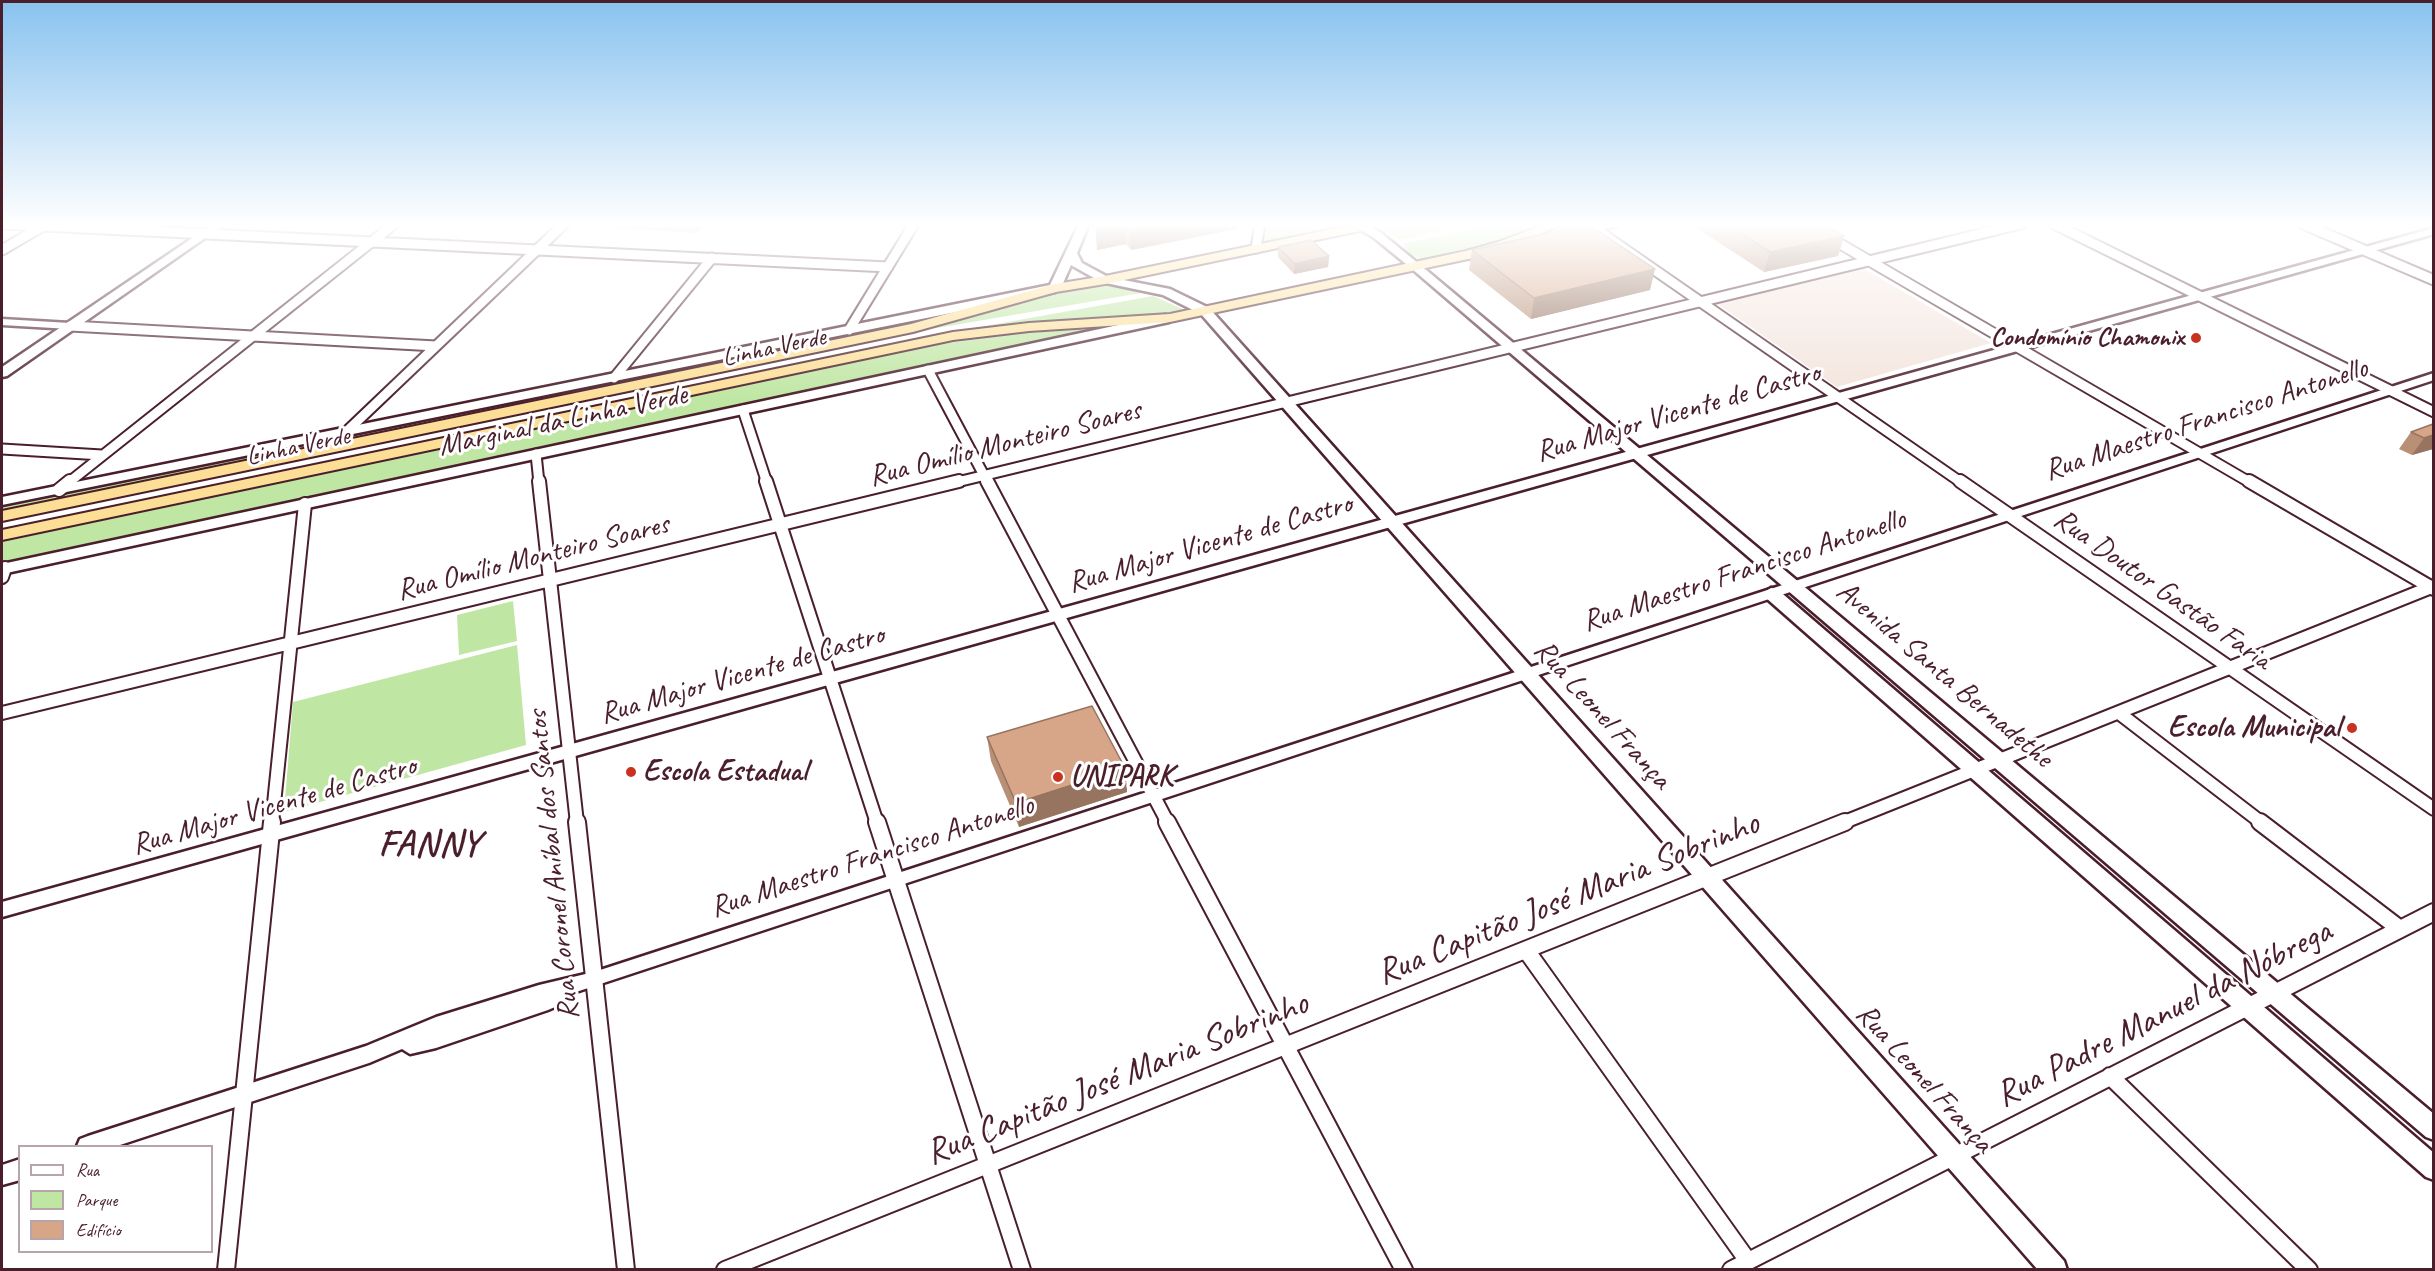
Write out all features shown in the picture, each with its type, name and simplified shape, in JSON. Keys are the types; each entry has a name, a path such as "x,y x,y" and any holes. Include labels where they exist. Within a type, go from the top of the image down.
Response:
{"highway":[{"name":"Linha Verde","path":"2,516 950,320 1055,288 1084,283"},
{"name":"Linha Verde","path":"2,535 953,336 1011,328 1170,318 1334,283"}],"main road":[{"path":"2,373 133,283"},
{"path":"1055,288 1057,283"},
{"name":"Rua Leonel França","path":"1122,283 1166,292 1205,311 2055,1269"},
{"name":"Avenida Santa Bernadethe","path":"1436,283 2433,1129"},
{"name":"Marginal da Linha Verde","path":"2,501 1055,288"},
{"name":"Marginal da Linha Verde","path":"3,572 305,504 1170,318"},
{"name":"Avenida Santa Bernadethe","path":"1771,593 2433,1169"}],"street":[{"path":"59,490 319,283"},
{"path":"346,432 502,283"},
{"path":"614,378 691,283"},
{"path":"849,330 878,283"},
{"name":"Rua Doutor Gastão Faria","path":"1674,283 2433,809"},
{"name":"Rua Omílio Monteiro Soares","path":"2,713 1778,283"},
{"path":"1908,283 2432,588"},
{"path":"2173,283 2433,412"},
{"name":"Rua Major Vicente de Castro","path":"2,910 2245,283"},
{"path":"2,322 436,346"},
{"path":"928,370 1404,1269"},
{"name":"Rua Maestro Francisco Antonello","path":"91,1145 369,1054 436,1039 541,1005 594,980 2433,376"},
{"path":"743,410 1022,1269"},
{"path":"2,449 102,455"},
{"name":"Rua Coronel Aníbal dos Santos","path":"536,454 626,1269"},
{"path":"226,1269 305,504"},
{"name":"Rua Capitão José Maria Sobrinho","path":"725,1269 2432,588"},
{"path":"2119,712 2400,928"},
{"name":"Rua Padre Manuel da Nóbrega","path":"1731,1269 2433,912"},
{"path":"1526,950 1748,1261"},
{"path":"2110,1076 2309,1269"},
{"path":"2,1175 18,1170"}],"shaded area":[{"path":"1798,283 1889,283 1991,343 1837,387 1718,304"}],"green space":[{"path":"1094,285 1119,287 1141,293 931,329 1050,294"},
{"path":"1153,296 1185,310 935,335"},
{"path":"989,304 915,324 2,511 2,505"},
{"path":"1108,328 2,567 2,540 934,345 1022,333"},
{"path":"513,601 517,641 459,655 457,615"},
{"path":"517,645 526,745 284,812 293,702"}],"building":[{"path":"1515,283 1595,283 1534,298"},
{"path":"2433,424 2433,435 2424,438 2411,432"},
{"name":"UNIPARK","path":"1092,706 1125,768 1016,803 987,737"}],"place":[{"name":"Condomínio Chamonix","path":"2196,338"},
{"name":"Escola Municipal","path":"2352,728"},
{"name":"Escola Estadual","path":"631,772"},
{"name":"UNIPARK","path":"1058,777"}],"district":[{"name":"FANNY","path":"430,846"}]}
